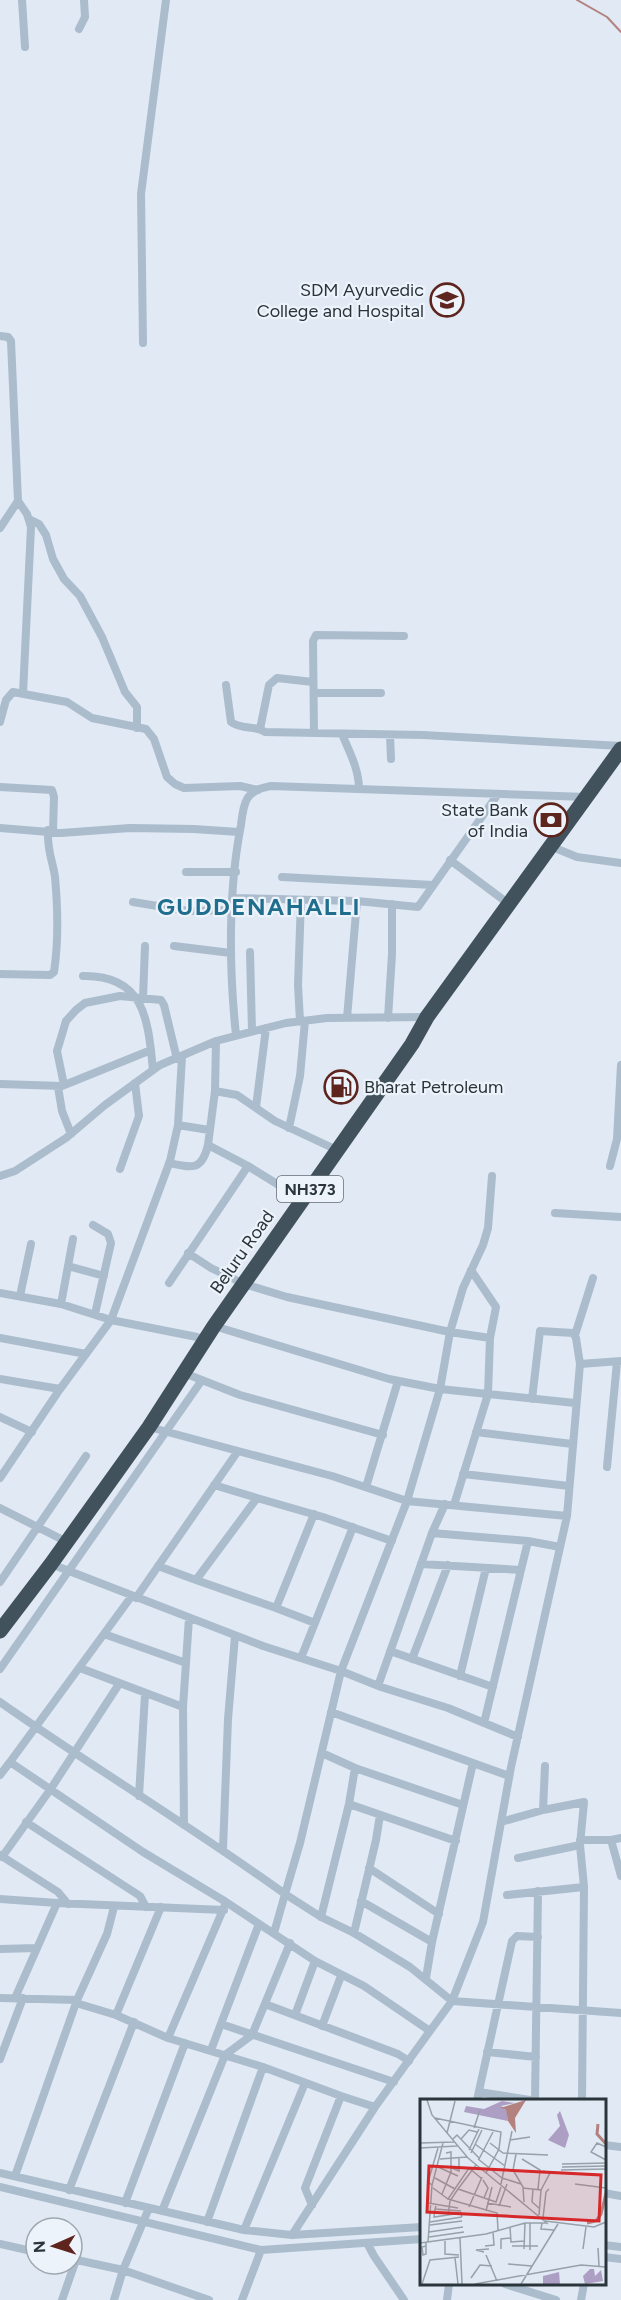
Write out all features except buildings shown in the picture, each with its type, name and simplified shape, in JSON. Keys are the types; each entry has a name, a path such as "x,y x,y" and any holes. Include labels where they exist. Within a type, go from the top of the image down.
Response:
{"highway":[{"name":"Beluru Road","path":"0,1631 68,1542 149,1427 214,1326 411,1044 427,1017 621,747"}],"street":[{"path":"22,0 25,47"},
{"path":"79,29 85,17 84,0"},
{"path":"143,343 141,194 166,0"},
{"path":"0,336 8,337 10,341 18,501 29,519 31,547 23,693"},
{"path":"0,528 18,501"},
{"path":"29,519 39,524 46,535 53,559 64,579 80,596 102,637 125,692 137,707 137,728"},
{"path":"314,733 313,641 316,635 404,636"},
{"path":"260,729 269,685 273,680 277,678 314,682"},
{"path":"226,686 231,722 237,726 260,729 265,732 390,735 621,747"},
{"path":"0,722 6,700 13,692 67,702 92,718 151,732 167,777 175,784 184,788 240,786 258,790"},
{"path":"314,693 381,693"},
{"path":"342,734 354,764 359,789"},
{"path":"390,735 391,759"},
{"path":"236,1035 231,954 233,910 239,832 246,801 251,794 271,786 586,797"},
{"path":"0,787 52,790 54,797 48,851 54,872 58,910 58,941 54,972 50,975 0,974"},
{"path":"234,898 357,902 418,907 498,794"},
{"path":"0,828 51,831 141,828 239,832"},
{"path":"550,846 577,857 621,863"},
{"path":"450,861 509,904"},
{"path":"186,872 236,872"},
{"path":"282,877 433,885"},
{"path":"289,1128 300,1076 303,1021 298,985 301,900"},
{"path":"133,902 188,911 233,910"},
{"path":"347,1018 357,902"},
{"path":"388,1018 392,904"},
{"path":"145,946 139,998 149,1026 153,1070"},
{"path":"174,946 231,954"},
{"path":"250,952 252,1031"},
{"path":"83,976 104,977 127,987 139,998"},
{"path":"0,1478 3,1467 32,1432 60,1389 111,1320 169,1163 177,1125 179,1058 163,1002 156,999 120,996 85,1003 66,1021 57,1052 62,1111 70,1134"},
{"path":"0,1176 15,1171 70,1134 153,1070 216,1041 303,1021 427,1017"},
{"path":"256,1107 266,1028"},
{"path":"169,1163 184,1167 199,1164 205,1159 215,1091 216,1041"},
{"path":"0,1084 61,1086 151,1050"},
{"path":"610,1166 619,1140 621,1065"},
{"path":"120,1169 139,1116 135,1083"},
{"path":"215,1091 237,1095 275,1121 337,1150"},
{"path":"177,1125 209,1130"},
{"path":"208,1145 248,1166 303,1200"},
{"path":"169,1282 248,1166"},
{"path":"274,1933 300,1843 340,1671 407,1501 440,1389 450,1332 463,1288 483,1245 488,1228 492,1176"},
{"path":"555,1213 621,1217"},
{"path":"93,1226 108,1234 110,1238 95,1314"},
{"path":"62,1304 73,1239"},
{"path":"20,1296 31,1244"},
{"path":"188,1253 211,1268 244,1284 287,1297 450,1332 490,1338"},
{"path":"68,1266 104,1276"},
{"path":"378,1686 432,1533 463,1474 488,1394 490,1338 495,1307 471,1269"},
{"path":"292,2235 375,2107 452,2001 483,1922 509,1776 567,1516 579,1364 575,1335 593,1278"},
{"path":"0,1293 62,1304 111,1320 197,1337 204,1342"},
{"path":"214,1326 398,1381 440,1389 575,1403"},
{"path":"532,1399 540,1331 575,1335"},
{"path":"0,1338 86,1354"},
{"path":"579,1364 619,1361 618,1395 608,1467"},
{"path":"184,1373 240,1395 383,1436"},
{"path":"0,1379 60,1389"},
{"path":"0,1669 202,1380"},
{"path":"366,1487 398,1381"},
{"path":"0,1417 32,1432"},
{"path":"149,1427 366,1487 407,1501 567,1516"},
{"path":"477,1431 572,1444"},
{"path":"0,1775 37,1728 104,1634 158,1566 238,1451"},
{"path":"0,1582 86,1456"},
{"path":"463,1474 569,1485"},
{"path":"214,1485 314,1514 392,1541"},
{"path":"196,1580 257,1498"},
{"path":"0,1508 68,1542"},
{"path":"276,1608 314,1514"},
{"path":"301,1658 353,1527"},
{"path":"432,1533 528,1541 560,1547"},
{"path":"484,1723 528,1541"},
{"path":"51,1564 235,1636 378,1686 448,1707 518,1737"},
{"path":"422,1564 521,1570"},
{"path":"412,1659 448,1565"},
{"path":"158,1566 315,1623"},
{"path":"460,1676 486,1568"},
{"path":"184,1825 183,1707 189,1618"},
{"path":"104,1634 186,1663"},
{"path":"223,1849 228,1719 235,1636"},
{"path":"390,1651 493,1687"},
{"path":"80,1668 183,1707"},
{"path":"68,1904 58,1892 1,1856 50,1790 119,1684"},
{"path":"139,1796 145,1694"},
{"path":"0,1702 73,1753 223,1849 321,1917 354,1933 426,1978 452,2001 621,2013"},
{"path":"331,1712 509,1776"},
{"path":"322,1753 355,1768 463,1805"},
{"path":"10,1762 225,1906 274,1933 341,1976 364,1986 430,2031"},
{"path":"426,1978 432,1942 473,1763"},
{"path":"543,1810 545,1766"},
{"path":"321,1917 349,1804 355,1768"},
{"path":"501,1822 583,1801 580,1843 584,1887 582,2099"},
{"path":"349,1804 456,1841"},
{"path":"354,1933 380,1815"},
{"path":"26,1822 140,1896 146,1907"},
{"path":"518,1858 580,1843 621,1838"},
{"path":"611,1840 621,1876"},
{"path":"369,1868 439,1914"},
{"path":"507,1895 584,1887"},
{"path":"535,2099 538,1891"},
{"path":"0,1899 114,1907 225,1906"},
{"path":"361,1901 432,1942"},
{"path":"0,2059 37,1948 57,1904"},
{"path":"168,2038 225,1906"},
{"path":"15,2176 76,2002 107,1934 114,1907"},
{"path":"116,2015 161,1907"},
{"path":"211,2050 259,1924"},
{"path":"517,2099 478,2096 513,1938 538,1937"},
{"path":"162,2211 225,2055 252,2035 290,1943"},
{"path":"0,1948 37,1948"},
{"path":"295,2015 315,1961"},
{"path":"322,2026 341,1976"},
{"path":"0,1998 76,2002 134,2022 168,2038 263,2067 375,2107"},
{"path":"265,2004 398,2054 409,2061"},
{"path":"69,2190 134,2022"},
{"path":"220,2024 394,2082"},
{"path":"125,2203 185,2043"},
{"path":"487,2052 536,2057"},
{"path":"207,2222 263,2067"},
{"path":"244,2230 305,2083"},
{"path":"312,2205 305,2188 341,2096"},
{"path":"606,2145 621,2147"},
{"path":"0,2173 244,2230 292,2235 420,2227"},
{"path":"0,2187 261,2250 420,2239"},
{"path":"606,2193 621,2196"},
{"path":"114,2300 123,2270 148,2208"},
{"path":"367,2243 404,2300"},
{"path":"0,2244 24,2249"},
{"path":"606,2245 621,2247"},
{"path":"242,2300 261,2250"},
{"path":"606,2257 621,2259"},
{"path":"84,2262 123,2270 205,2299"},
{"path":"62,2300 69,2276"},
{"path":"447,2300 449,2285"},
{"path":"511,2285 556,2300"},
{"path":"580,2300 584,2285"}],"waterway":[{"path":"577,0 607,17 621,32"}],"place":[{"name":"SDM Ayurvedic College and Hospital","path":"447,300"},
{"name":"State Bank of India","path":"551,820"},
{"name":"Bharat Petroleum","path":"341,1087"}],"district":[{"name":"GUDDENAHALLI","path":"259,907"}]}
